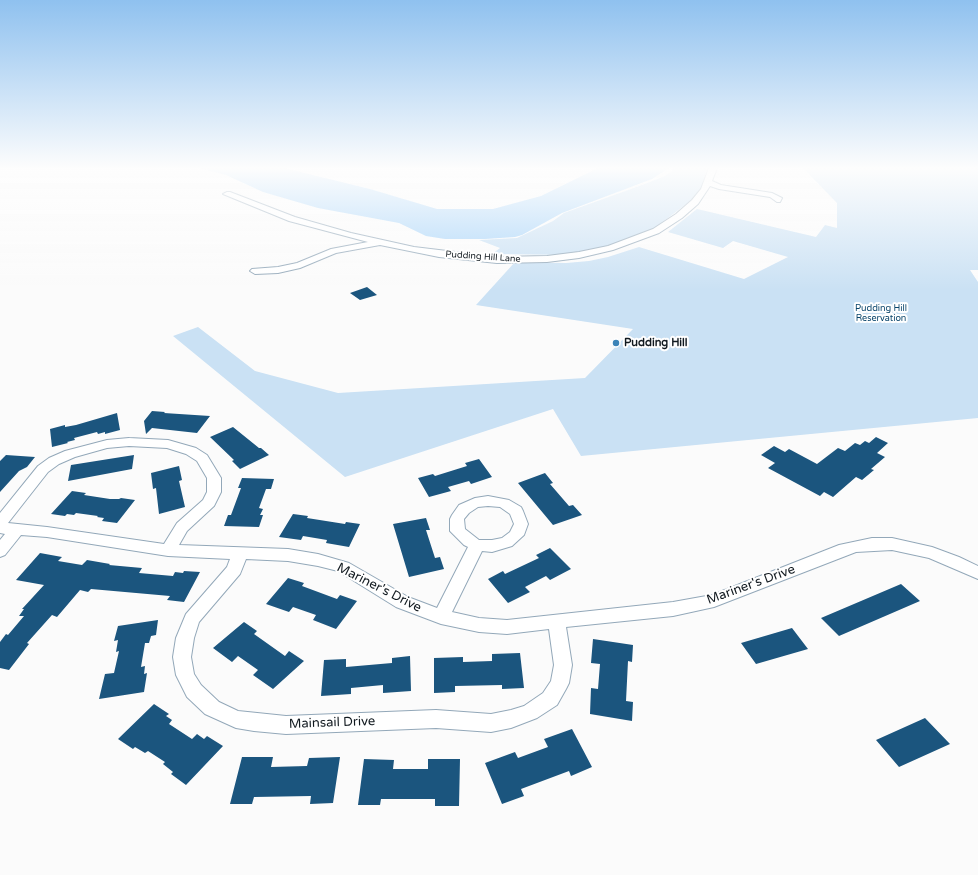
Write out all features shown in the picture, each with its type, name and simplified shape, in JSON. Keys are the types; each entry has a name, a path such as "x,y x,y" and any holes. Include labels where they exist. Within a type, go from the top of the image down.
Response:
{"street":[{"name":"Pudding Hill Lane","path":"266,209 292,219 349,235 428,252 497,260 536,260 579,255 624,244 656,231 688,209"},
{"path":"255,271 278,270 293,267 319,259 334,251 382,242"},
{"path":"0,523 43,469 54,461 70,454 107,444 129,442 168,444 191,451 202,458 210,468 214,478 214,492 210,503 182,527 168,550"},
{"name":"Mariner's Drive","path":"0,528 17,529 168,550 288,555 343,567 402,602 441,617 479,625 508,627 673,609 714,601 844,549 872,544 892,544 910,547 953,561 978,573"},
{"path":"0,551 17,529"},
{"path":"441,617 477,545"},
{"name":"Mainsail Drive","path":"240,554 234,570 192,619 185,638 182,657 185,675 194,691 212,708 236,719 286,725 436,719 491,723 512,719 530,712 550,699 560,683 563,666 557,622"}],"green space":[{"path":"576,209 680,209 651,231 631,241 570,255 492,254 500,248 479,240 517,238 553,221 564,213"},
{"name":"Pudding Hill Reservation","path":"697,209 816,237 825,225 837,228 837,209 978,209 978,270 970,270 978,282 978,418 581,456 553,409 345,477 173,336 198,327 255,371 338,393 585,378 633,329 476,305 515,262 566,263 589,261 608,257 639,247 744,279 788,257 733,241 723,248 668,232"}],"water":[{"path":"323,209 573,209 562,213 522,235 515,237 445,239 426,236 399,223"}],"building":[{"path":"367,287 377,295 360,300 350,293"},
{"path":"152,411 210,416 197,433 152,428 146,434 144,421"},
{"path":"117,413 120,430 105,434 105,432 98,434 97,432 74,438 75,440 67,442 68,443 52,447 50,429 65,425 65,427 76,425"},
{"path":"233,427 269,455 240,469 232,461 234,460 210,437"},
{"path":"876,437 888,443 877,453 885,457 871,469 874,470 862,480 856,477 833,497 824,492 820,496 768,468 775,463 761,455 774,446 785,452 789,449 817,464 838,448 845,451 855,443 860,445 865,441 869,443"},
{"path":"6,455 35,457 27,467 19,471 0,492 0,461"},
{"path":"134,455 132,469 68,481 71,465"},
{"path":"479,459 492,477 471,484 469,481 448,487 451,491 429,497 418,478 433,474 435,476 467,466 465,463"},
{"path":"179,466 182,480 179,481 185,507 159,514 156,488 153,489 151,473"},
{"path":"545,473 553,483 550,484 569,506 573,505 582,515 553,525 518,483"},
{"path":"242,478 274,479 271,489 266,489 259,508 263,509 260,515 263,515 259,527 224,526 228,515 231,515 241,488 238,488"},
{"path":"72,491 86,493 84,495 110,499 121,498 135,500 117,523 102,521 104,518 97,517 98,516 76,513 74,515 67,514 65,516 51,514"},
{"path":"293,514 308,516 307,518 345,524 346,522 360,524 349,547 326,543 327,540 303,536 301,540 279,537"},
{"path":"426,518 430,530 426,530 435,558 440,557 444,569 409,577 393,524"},
{"path":"550,548 571,569 550,580 546,576 525,587 530,592 508,603 488,579 503,571 505,574 539,558 536,555"},
{"path":"40,553 62,557 58,561 82,565 87,560 110,564 109,565 142,568 139,573 173,576 175,572 200,572 184,602 167,600 170,596 91,589 88,592 80,590 57,617 52,615 27,643 29,644 9,670 0,668 0,642 24,616 19,616 24,609 22,609 44,585 16,580"},
{"path":"288,578 304,583 302,586 337,599 340,595 357,601 336,629 313,620 316,615 293,607 289,612 266,604"},
{"path":"901,584 920,601 839,636 821,618"},
{"path":"158,620 156,635 151,636 149,643 145,643 141,667 145,666 144,674 147,673 144,692 99,699 105,674 114,673 119,651 116,652 118,640 114,641 118,626"},
{"path":"244,622 257,631 254,634 285,656 289,651 304,661 273,689 253,675 258,670 238,656 232,662 213,648"},
{"path":"792,628 808,649 756,664 741,643"},
{"path":"593,639 633,645 632,662 628,661 626,701 633,702 632,721 590,714 591,688 598,689 600,664 591,663"},
{"path":"520,653 524,688 502,689 502,685 455,686 455,692 434,693 434,658 463,657 463,662 492,661 492,654"},
{"path":"410,656 411,691 383,693 383,685 351,688 351,694 321,696 324,660 346,659 346,667 392,663 392,658"},
{"path":"154,704 169,714 166,716 172,720 169,724 192,739 197,734 204,739 207,736 223,746 186,785 171,774 173,772 163,764 165,762 148,751 145,753 135,747 133,749 118,739"},
{"path":"925,718 950,744 899,767 876,740"},
{"path":"572,729 592,767 571,776 569,771 521,789 524,796 502,804 485,763 515,752 518,758 548,747 544,739"},
{"path":"242,757 273,757 271,767 307,766 309,758 340,757 333,803 310,804 311,796 254,797 252,804 230,804"},
{"path":"364,759 394,760 393,769 428,769 428,759 460,759 459,806 435,806 435,799 381,799 380,805 358,805"}],"place":[{"name":"Pudding Hill","path":"616,343"}]}
